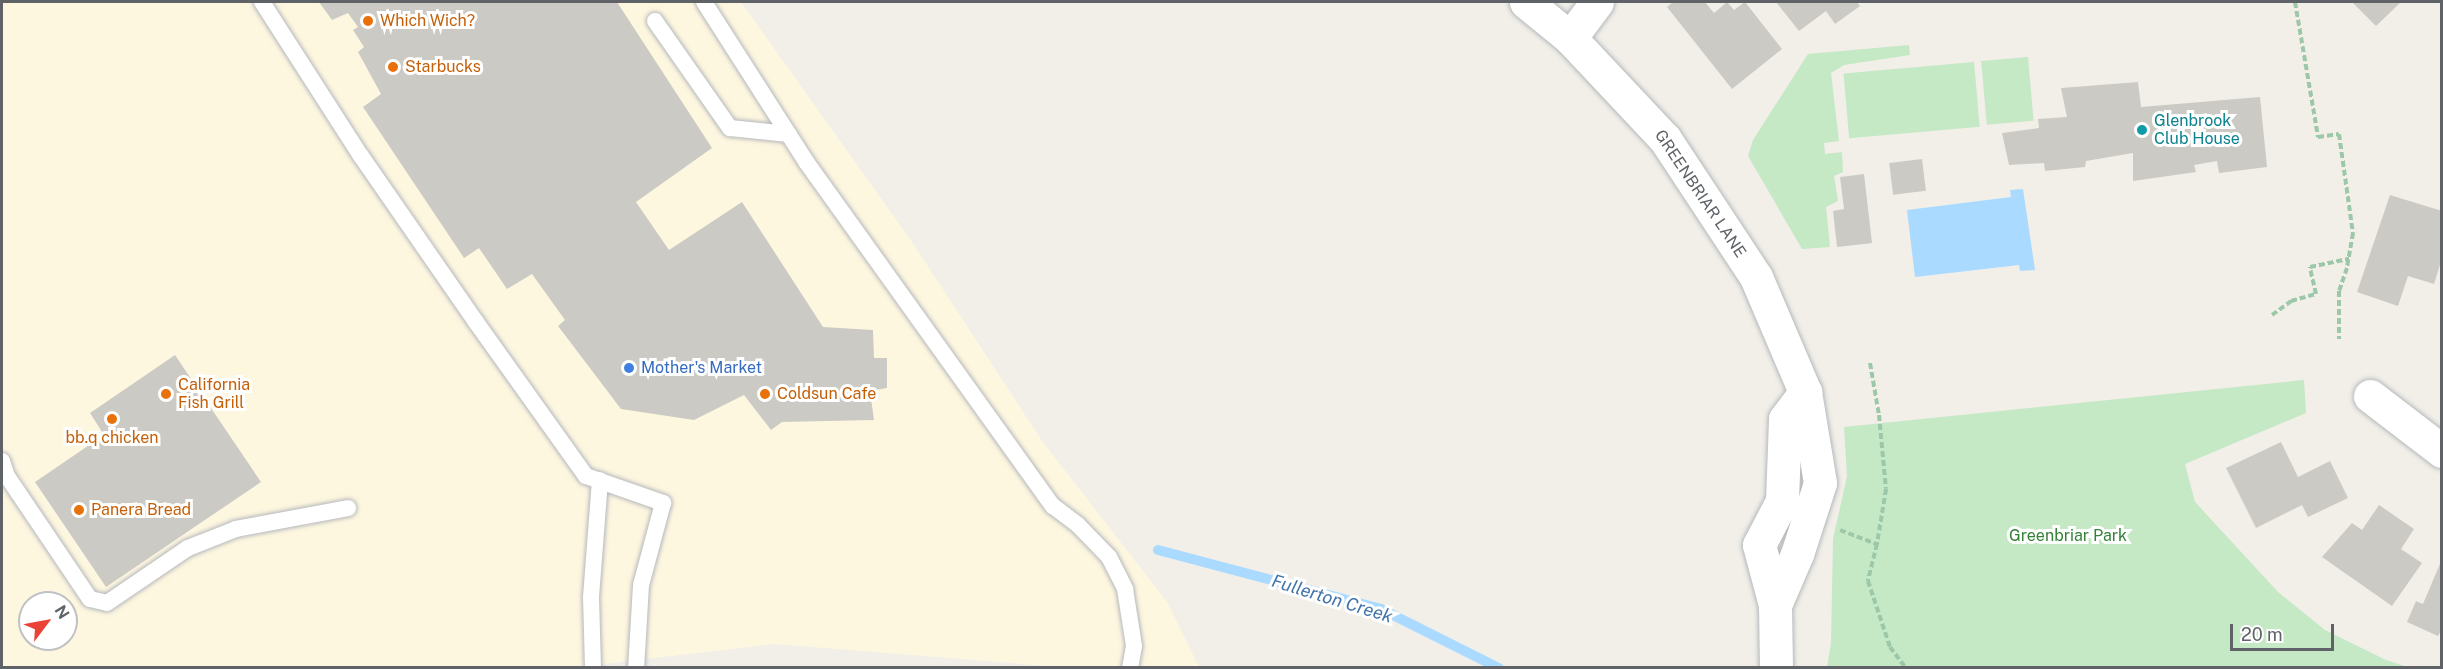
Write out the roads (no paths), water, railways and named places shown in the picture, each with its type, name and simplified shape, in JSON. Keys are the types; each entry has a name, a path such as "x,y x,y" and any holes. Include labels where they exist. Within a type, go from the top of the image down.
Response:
{"street":[{"name":"GREENBRIAR LANE","path":"1526,2 1570,38 1665,139 1755,277 1805,392 1785,418 1782,501 1759,545 1774,605 1776,668"},
{"path":"1570,38 1597,2"},
{"path":"2370,396 2442,452"}],"lane":[{"path":"262,2 362,156 476,322 586,476 663,503 641,585 636,668"},
{"path":"704,2 789,134 1053,506 1077,524 1109,557 1125,589 1134,646 1130,668"},
{"path":"655,21 730,128 789,134"},
{"path":"2,461 7,476 90,599 107,603 188,548 236,528 348,508"},
{"path":"593,668 591,597 600,480"}],"water":[{"path":"2023,189 2035,270 2020,271 2019,265 1915,277 1907,210 2011,197 2010,190"}],"waterway":[{"name":"Fullerton Creek","path":"1158,550 1381,609 1499,668"}],"place":[{"name":"Which Wich?","path":"368,21"},
{"name":"Starbucks","path":"393,67"},
{"name":"Glenbrook Club House","path":"2142,130"},
{"name":"Mother's Market","path":"629,368"},
{"name":"California Fish Grill","path":"166,394"},
{"name":"Coldsun Cafe","path":"765,394"},
{"name":"bb.q chicken","path":"112,419"},
{"name":"Panera Bread","path":"79,510"}],"park label":[{"name":"Greenbriar Park","path":"2068,536"}]}
